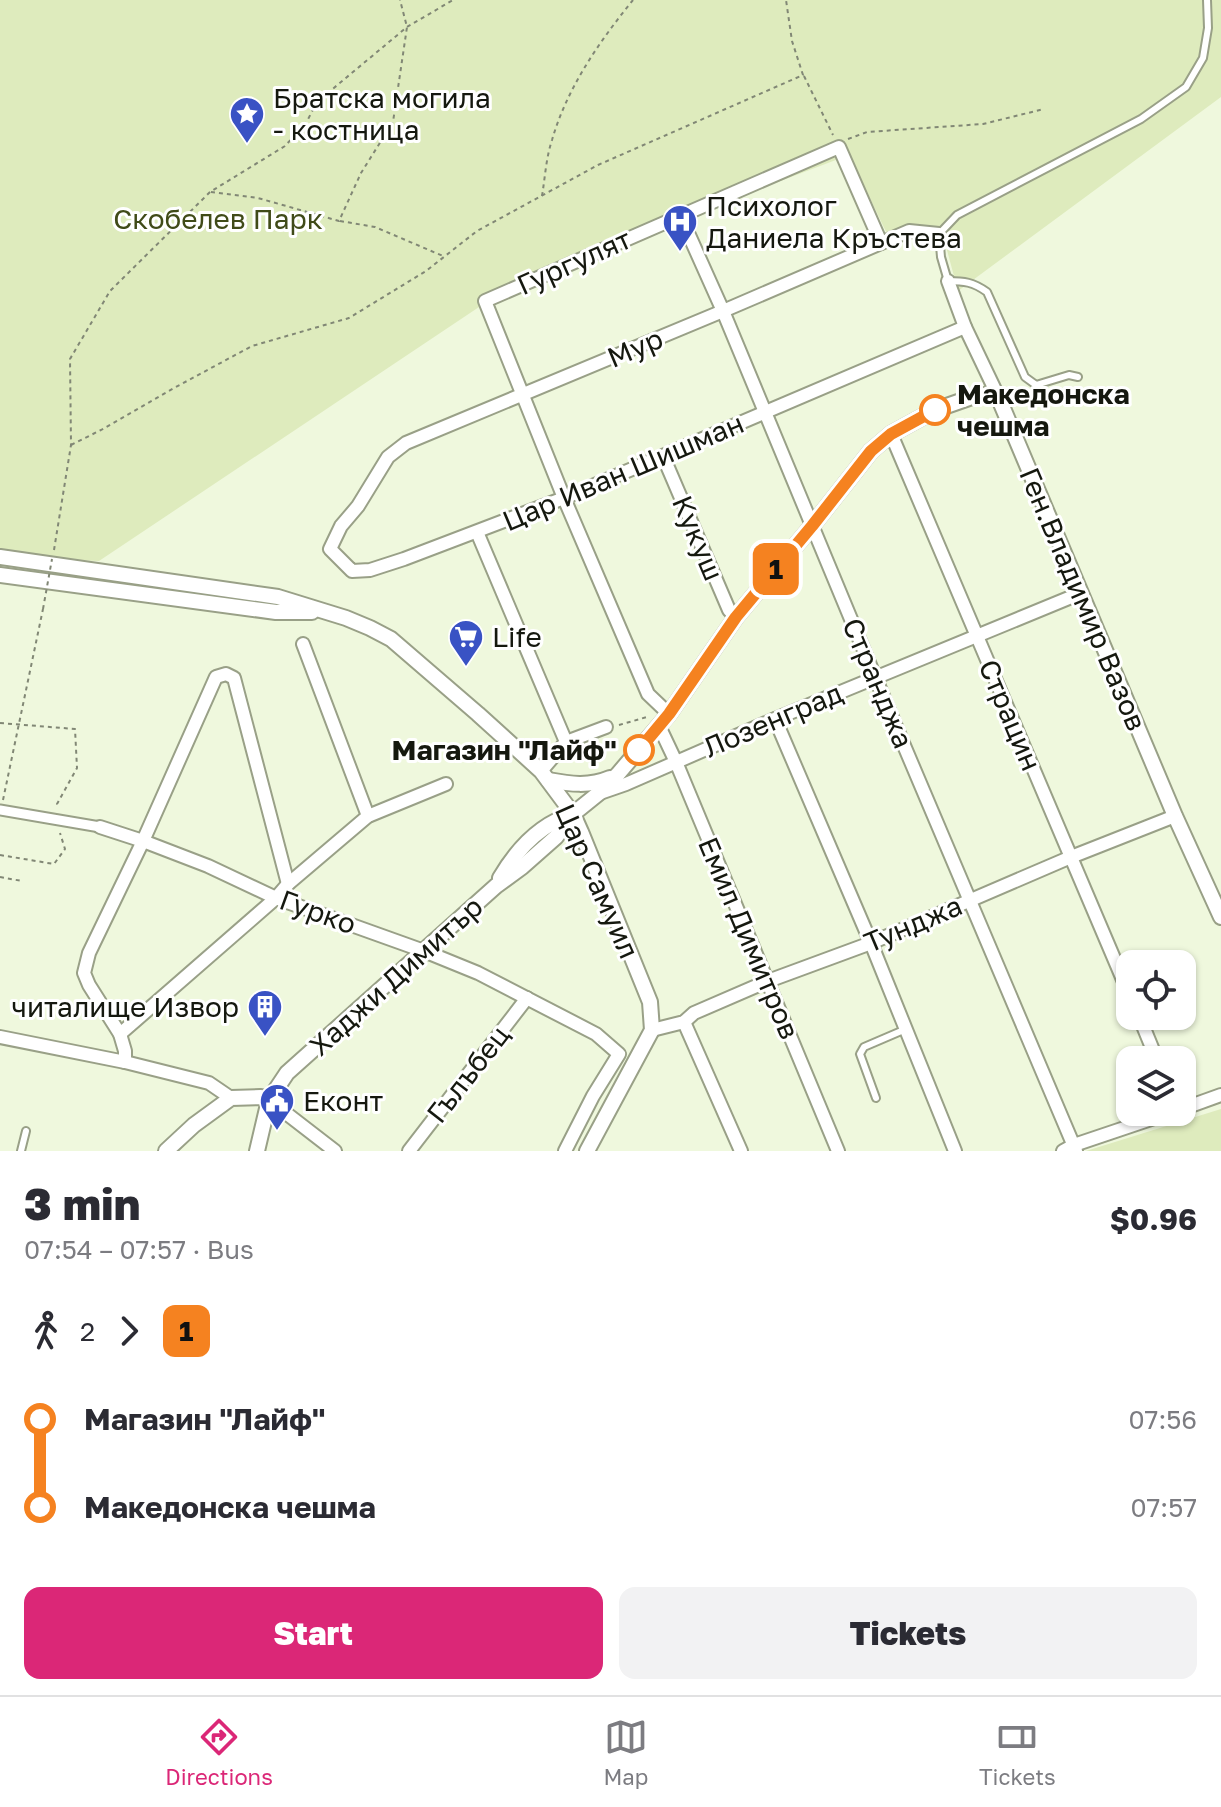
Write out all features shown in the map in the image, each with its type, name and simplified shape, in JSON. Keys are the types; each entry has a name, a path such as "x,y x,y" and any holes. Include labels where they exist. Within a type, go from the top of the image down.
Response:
{"street":[{"name":"Гургулят","path":"485,301 839,147"},
{"path":"839,147 881,243"},
{"name":"Странджа","path":"680,215 970,901 1071,1149"},
{"name":"Мур","path":"358,506 388,457 406,443 909,231 939,234"},
{"name":"Ген.Владимир Вазов","path":"948,281 1175,816 1217,897 1221,917"},
{"name":"Емил Димитров","path":"485,301 564,498 648,694 664,717 676,762 838,1151"},
{"name":"Цар Иван Шишман","path":"358,506 341,526 330,549 352,571 370,570 404,559 564,498 965,327"},
{"name":"Хаджи Димитър","path":"257,1151 269,1100 287,1073 496,886 539,853 573,814 618,774 664,717 736,617 871,451 891,434 935,410 975,396 997,394"},
{"name":"Страцин","path":"891,434 1116,963"},
{"name":"Кукуш","path":"663,456 729,610 736,617"},
{"path":"477,532 566,742"},
{"name":"Цар Самуил","path":"0,557 278,597 328,612 391,639 544,775 573,814 650,1002 652,1030"},
{"name":"Цар Самуил","path":"0,575 276,612 328,612"},
{"name":"Лозенград","path":"599,793 1081,593"},
{"path":"303,644 368,816"},
{"path":"125,1062 120,1034 84,973 89,953 216,677 226,674 234,678 288,884"},
{"path":"775,719 871,943 955,1151"},
{"path":"606,727 566,742 544,775 573,784 593,784 618,774"},
{"path":"120,1034 368,816 446,784"},
{"name":"Гурко","path":"0,810 100,827 143,841 208,866 276,898 478,973 596,1034 619,1054 565,1151"},
{"name":"Тунджа","path":"652,1030 684,1022 694,1013 768,981 871,943 1175,816"},
{"name":"Гълъбец","path":"409,1151 527,998"},
{"path":"684,1022 741,1151"},
{"path":"587,1151 652,1030"},
{"path":"0,1037 125,1062 209,1083 231,1098"},
{"path":"1196,1104 1221,1095"},
{"path":"166,1151 194,1125 231,1098 261,1097 335,1151"},
{"path":"1071,1149 1134,1126"}],"lane":[{"path":"1078,377 1069,375 1036,385 1025,377 987,292 968,281 948,281 939,234 957,215 1141,119 1186,87 1203,58 1208,28 1207,0"},
{"path":"876,1098 860,1054 864,1047 906,1029"},
{"path":"21,1151 26,1131"}],"path":[{"path":"339,221 361,173 393,122 407,27 400,0"},
{"path":"0,810 63,501 71,445 70,359 110,291 210,192 285,146 306,123 317,102 407,27 453,0"},
{"path":"542,197 551,142 570,93 605,34 633,0"},
{"path":"786,0 792,41 803,75 839,147 850,137 867,132 983,124 1044,109"},
{"path":"71,445 252,346 349,318 426,271 477,231 598,165 803,75"},
{"path":"210,192 258,198 339,221 375,227 444,256"},
{"path":"606,727 664,717"},
{"path":"0,723 75,729 77,768 57,804 65,849 54,864 0,855"},
{"path":"0,877 22,881"}],"green space":[{"name":"Скобелев Парк","path":"0,0 1221,0 1221,97 958,291 944,239 890,240 849,155 675,221 488,301 99,561 25,558 0,554"},
{"path":"1221,1109 1221,1151 1086,1151 1166,1126 1196,1126 1196,1117"}],"bus line":[{"name":"1","path":"639,750 669,714 736,617 871,451 891,434 935,410"}],"place":[{"name":"Братска могила - костница","path":"247,145"},
{"name":"Психолог Даниела Кръстева","path":"680,253"},
{"name":"Македонска чешма","path":"935,410"},
{"name":"Life","path":"466,668"},
{"name":"Магазин \"Лайф\"","path":"639,750"},
{"name":"читалище Извор","path":"265,1038"},
{"name":"Еконт","path":"277,1132"}]}
